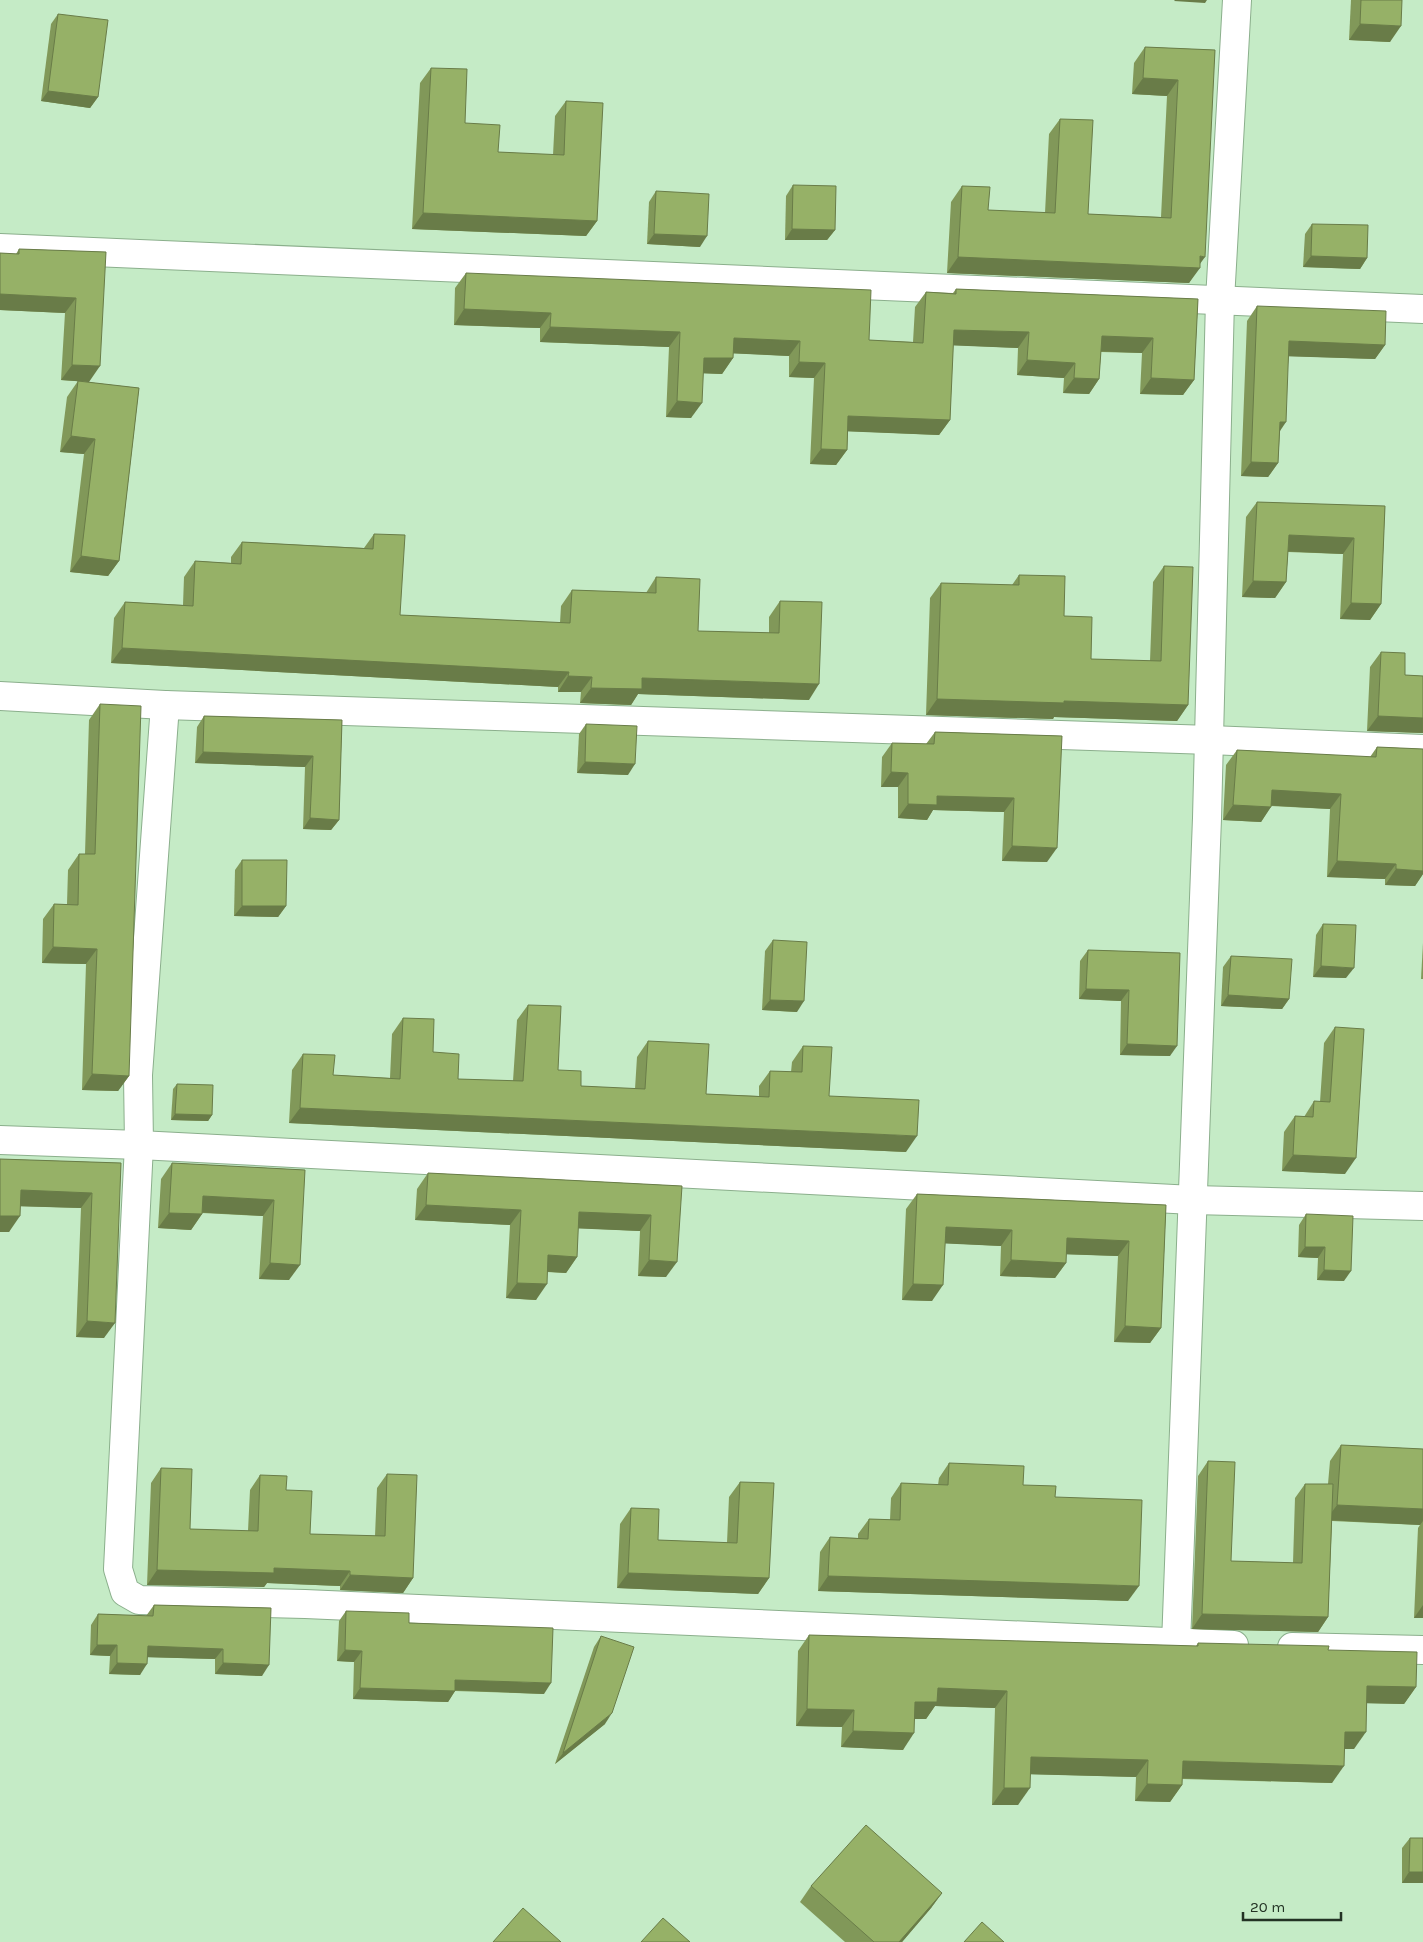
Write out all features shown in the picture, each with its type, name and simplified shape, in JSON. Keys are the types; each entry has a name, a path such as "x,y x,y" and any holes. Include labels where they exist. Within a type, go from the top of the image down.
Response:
{"street":[{"path":"1176,1644 1210,740 1220,300 1237,0"},
{"path":"0,248 1423,308"},
{"path":"0,696 165,705 1210,740 1423,749"},
{"path":"165,705 138,1075 139,1145 118,1569 125,1592 139,1600 315,1605 1176,1644 1423,1650"},
{"path":"0,1140 139,1145 1193,1200 1423,1206"}],"building":[{"path":"1361,0 1402,0 1401,26 1360,24"},
{"path":"58,14 108,20 98,97 48,91"},
{"path":"1145,47 1215,50 1205,257 1200,256 1200,268 958,257 962,186 990,187 988,210 1055,213 1060,119 1093,120 1088,214 1171,218 1178,80 1143,78"},
{"path":"431,68 467,69 465,123 500,125 498,152 564,155 566,101 603,103 597,221 423,213"},
{"path":"793,185 836,186 835,230 792,229"},
{"path":"656,191 709,194 707,236 654,234"},
{"path":"1312,224 1368,225 1367,258 1311,256"},
{"path":"19,249 106,252 100,366 72,365 76,298 0,294 0,253 19,254"},
{"path":"466,273 871,290 869,340 923,343 926,292 956,294 956,289 1198,299 1194,380 1151,378 1153,338 1102,336 1099,379 1074,378 1075,363 1027,360 1029,332 954,330 950,420 848,416 847,450 821,449 825,363 799,362 800,341 734,338 733,358 704,358 702,403 677,401 680,332 550,327 551,313 464,309"},
{"path":"1257,306 1386,311 1385,345 1289,341 1286,422 1280,422 1278,463 1251,462"},
{"path":"78,381 139,388 119,561 81,556 95,439 71,436"},
{"path":"1257,502 1385,506 1381,604 1351,603 1354,538 1289,535 1286,582 1253,581"},
{"path":"374,534 405,535 400,615 570,623 572,590 656,593 656,577 700,579 698,631 779,633 780,601 822,602 819,684 642,678 642,689 591,688 592,677 568,676 569,672 122,648 125,602 193,606 195,561 241,564 242,542 373,549"},
{"path":"1164,566 1193,567 1188,705 937,699 941,583 1019,585 1019,575 1065,576 1064,616 1092,617 1091,659 1161,661"},
{"path":"1381,652 1405,653 1405,675 1423,676 1423,718 1378,716"},
{"path":"100,704 141,706 129,1076 92,1074 97,949 53,947 54,904 78,905 79,854 95,854"},
{"path":"204,716 342,720 339,820 310,818 313,756 203,752"},
{"path":"586,724 637,726 635,764 585,762"},
{"path":"935,732 1062,736 1057,848 1012,846 1014,798 937,796 937,805 908,804 908,773 891,772 892,743 934,744"},
{"path":"1377,747 1423,749 1423,871 1396,869 1396,864 1337,861 1341,794 1272,790 1271,807 1233,805 1237,750 1376,757"},
{"path":"242,860 287,860 286,906 242,906"},
{"path":"1323,924 1356,925 1354,968 1321,966"},
{"path":"773,940 807,942 804,1001 770,1000"},
{"path":"1088,950 1180,953 1177,1046 1127,1044 1129,990 1086,989"},
{"path":"1231,956 1292,959 1289,999 1228,995"},
{"path":"528,1005 561,1006 558,1070 581,1071 581,1086 645,1089 648,1041 709,1044 706,1094 769,1097 770,1071 802,1072 803,1046 832,1047 829,1096 919,1100 917,1136 300,1108 303,1054 335,1055 333,1075 400,1079 403,1018 434,1019 433,1052 459,1054 458,1079 523,1081"},
{"path":"1335,1027 1364,1029 1356,1158 1293,1155 1295,1116 1313,1117 1314,1101 1330,1102"},
{"path":"177,1084 213,1085 212,1115 175,1114"},
{"path":"0,1159 121,1163 115,1323 87,1321 92,1193 21,1190 20,1216 0,1216"},
{"path":"172,1163 305,1170 300,1265 270,1263 274,1200 203,1196 202,1214 169,1213"},
{"path":"428,1173 682,1186 677,1262 649,1260 651,1215 579,1212 577,1257 548,1255 547,1284 517,1283 521,1210 426,1205"},
{"path":"917,1194 1166,1205 1161,1328 1125,1326 1129,1241 1067,1238 1066,1263 1011,1260 1012,1230 946,1227 943,1285 913,1284"},
{"path":"1306,1214 1353,1216 1351,1271 1324,1270 1325,1247 1305,1247"},
{"path":"1341,1445 1423,1449 1423,1509 1337,1505"},
{"path":"1208,1461 1235,1462 1231,1561 1302,1563 1305,1484 1333,1484 1328,1617 1202,1614"},
{"path":"949,1463 1024,1466 1023,1485 1056,1486 1055,1497 1142,1500 1139,1586 828,1576 830,1537 868,1539 869,1519 900,1520 901,1483 948,1485"},
{"path":"161,1468 192,1469 190,1529 258,1531 260,1475 287,1476 286,1490 312,1491 310,1534 385,1536 387,1474 417,1475 413,1578 350,1575 350,1571 274,1568 274,1573 157,1570"},
{"path":"740,1482 774,1483 769,1578 628,1573 631,1508 659,1509 658,1540 737,1543"},
{"path":"154,1605 271,1608 269,1665 223,1663 223,1649 148,1646 147,1664 117,1663 117,1645 97,1645 98,1614 153,1616"},
{"path":"346,1611 409,1613 409,1623 553,1628 551,1683 455,1680 455,1691 360,1688 362,1651 345,1650"},
{"path":"809,1635 1198,1646 1198,1643 1329,1646 1328,1650 1417,1652 1416,1687 1367,1686 1366,1732 1345,1732 1344,1766 1183,1761 1182,1785 1147,1784 1148,1760 1031,1757 1030,1788 1004,1788 1007,1691 938,1688 937,1702 915,1702 914,1733 853,1731 854,1710 807,1709"},
{"path":"601,1636 634,1647 612,1713 563,1753"},
{"path":"866,1825 942,1893 899,1942 874,1942 811,1886"},
{"path":"1410,1838 1423,1838 1423,1872 1409,1872"},
{"path":"523,1908 561,1942 493,1942"},
{"path":"663,1918 690,1942 641,1942"},
{"path":"982,1922 1004,1942 964,1942"}]}
